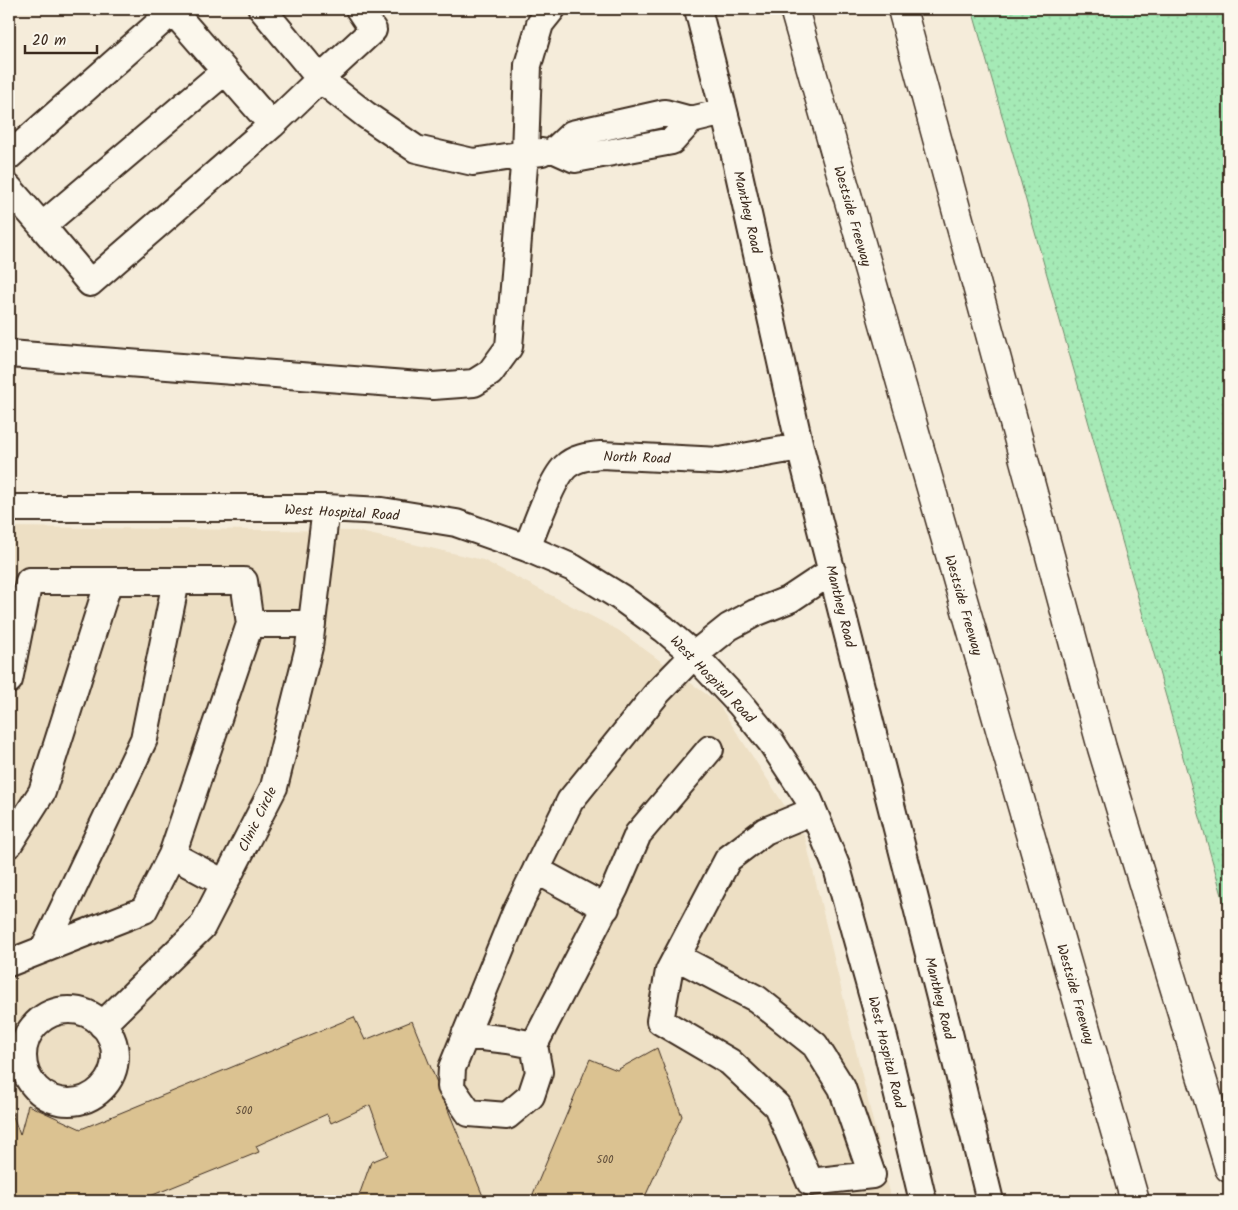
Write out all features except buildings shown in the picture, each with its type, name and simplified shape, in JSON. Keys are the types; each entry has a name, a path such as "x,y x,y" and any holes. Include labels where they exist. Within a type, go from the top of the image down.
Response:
{"highway":[{"name":"Westside Freeway","path":"794,9 1135,1201"},
{"path":"902,9 1102,748 1229,1168"}],"street":[{"path":"262,9 320,79 366,115 416,149 473,162 556,150 572,134 665,113 691,120 724,112"},
{"path":"9,188 90,284 272,125 373,30 358,9"},
{"path":"9,354 433,386 474,383 490,373 510,347 525,154 528,65 540,24 552,9"},
{"name":"Manthey Road","path":"698,9 724,112 800,447 947,1024 990,1201"},
{"path":"9,156 172,10 272,125"},
{"path":"42,226 225,71"},
{"name":"North Road","path":"527,548 558,476 566,466 583,457 601,455 720,461 800,447"},
{"name":"West Hospital Road","path":"9,508 326,508 382,511 456,523 527,548 572,568 620,596 664,629 694,655 740,704 771,742 808,798 840,877 883,1034 923,1201"},
{"name":"Clinic Circle","path":"102,1025 202,927 274,787 309,647 326,508"},
{"path":"710,749 638,834 606,908 534,1045 539,1072 531,1096 507,1116 469,1113 451,1087 452,1068 516,911 570,801 658,692 694,655 729,627 790,598 832,571"},
{"path":"9,680 29,581 244,580 250,624 172,855 144,910 9,963"},
{"path":"9,844 42,792 109,581"},
{"path":"44,949 144,739 176,581"},
{"path":"250,624 312,624"},
{"path":"677,957 757,1000 815,1045 842,1088 872,1175 810,1182 777,1106 730,1062 660,1021 669,971 728,859 764,831 813,811"},
{"path":"172,855 224,883"},
{"path":"536,870 606,908"},
{"path":"464,1036 508,1040 534,1045"}],"shaded area":[{"path":"9,527 356,531 483,560 618,630 717,702 805,837 892,1201 9,1201"}],"green space":[{"path":"972,9 1229,9 1229,920"}]}
